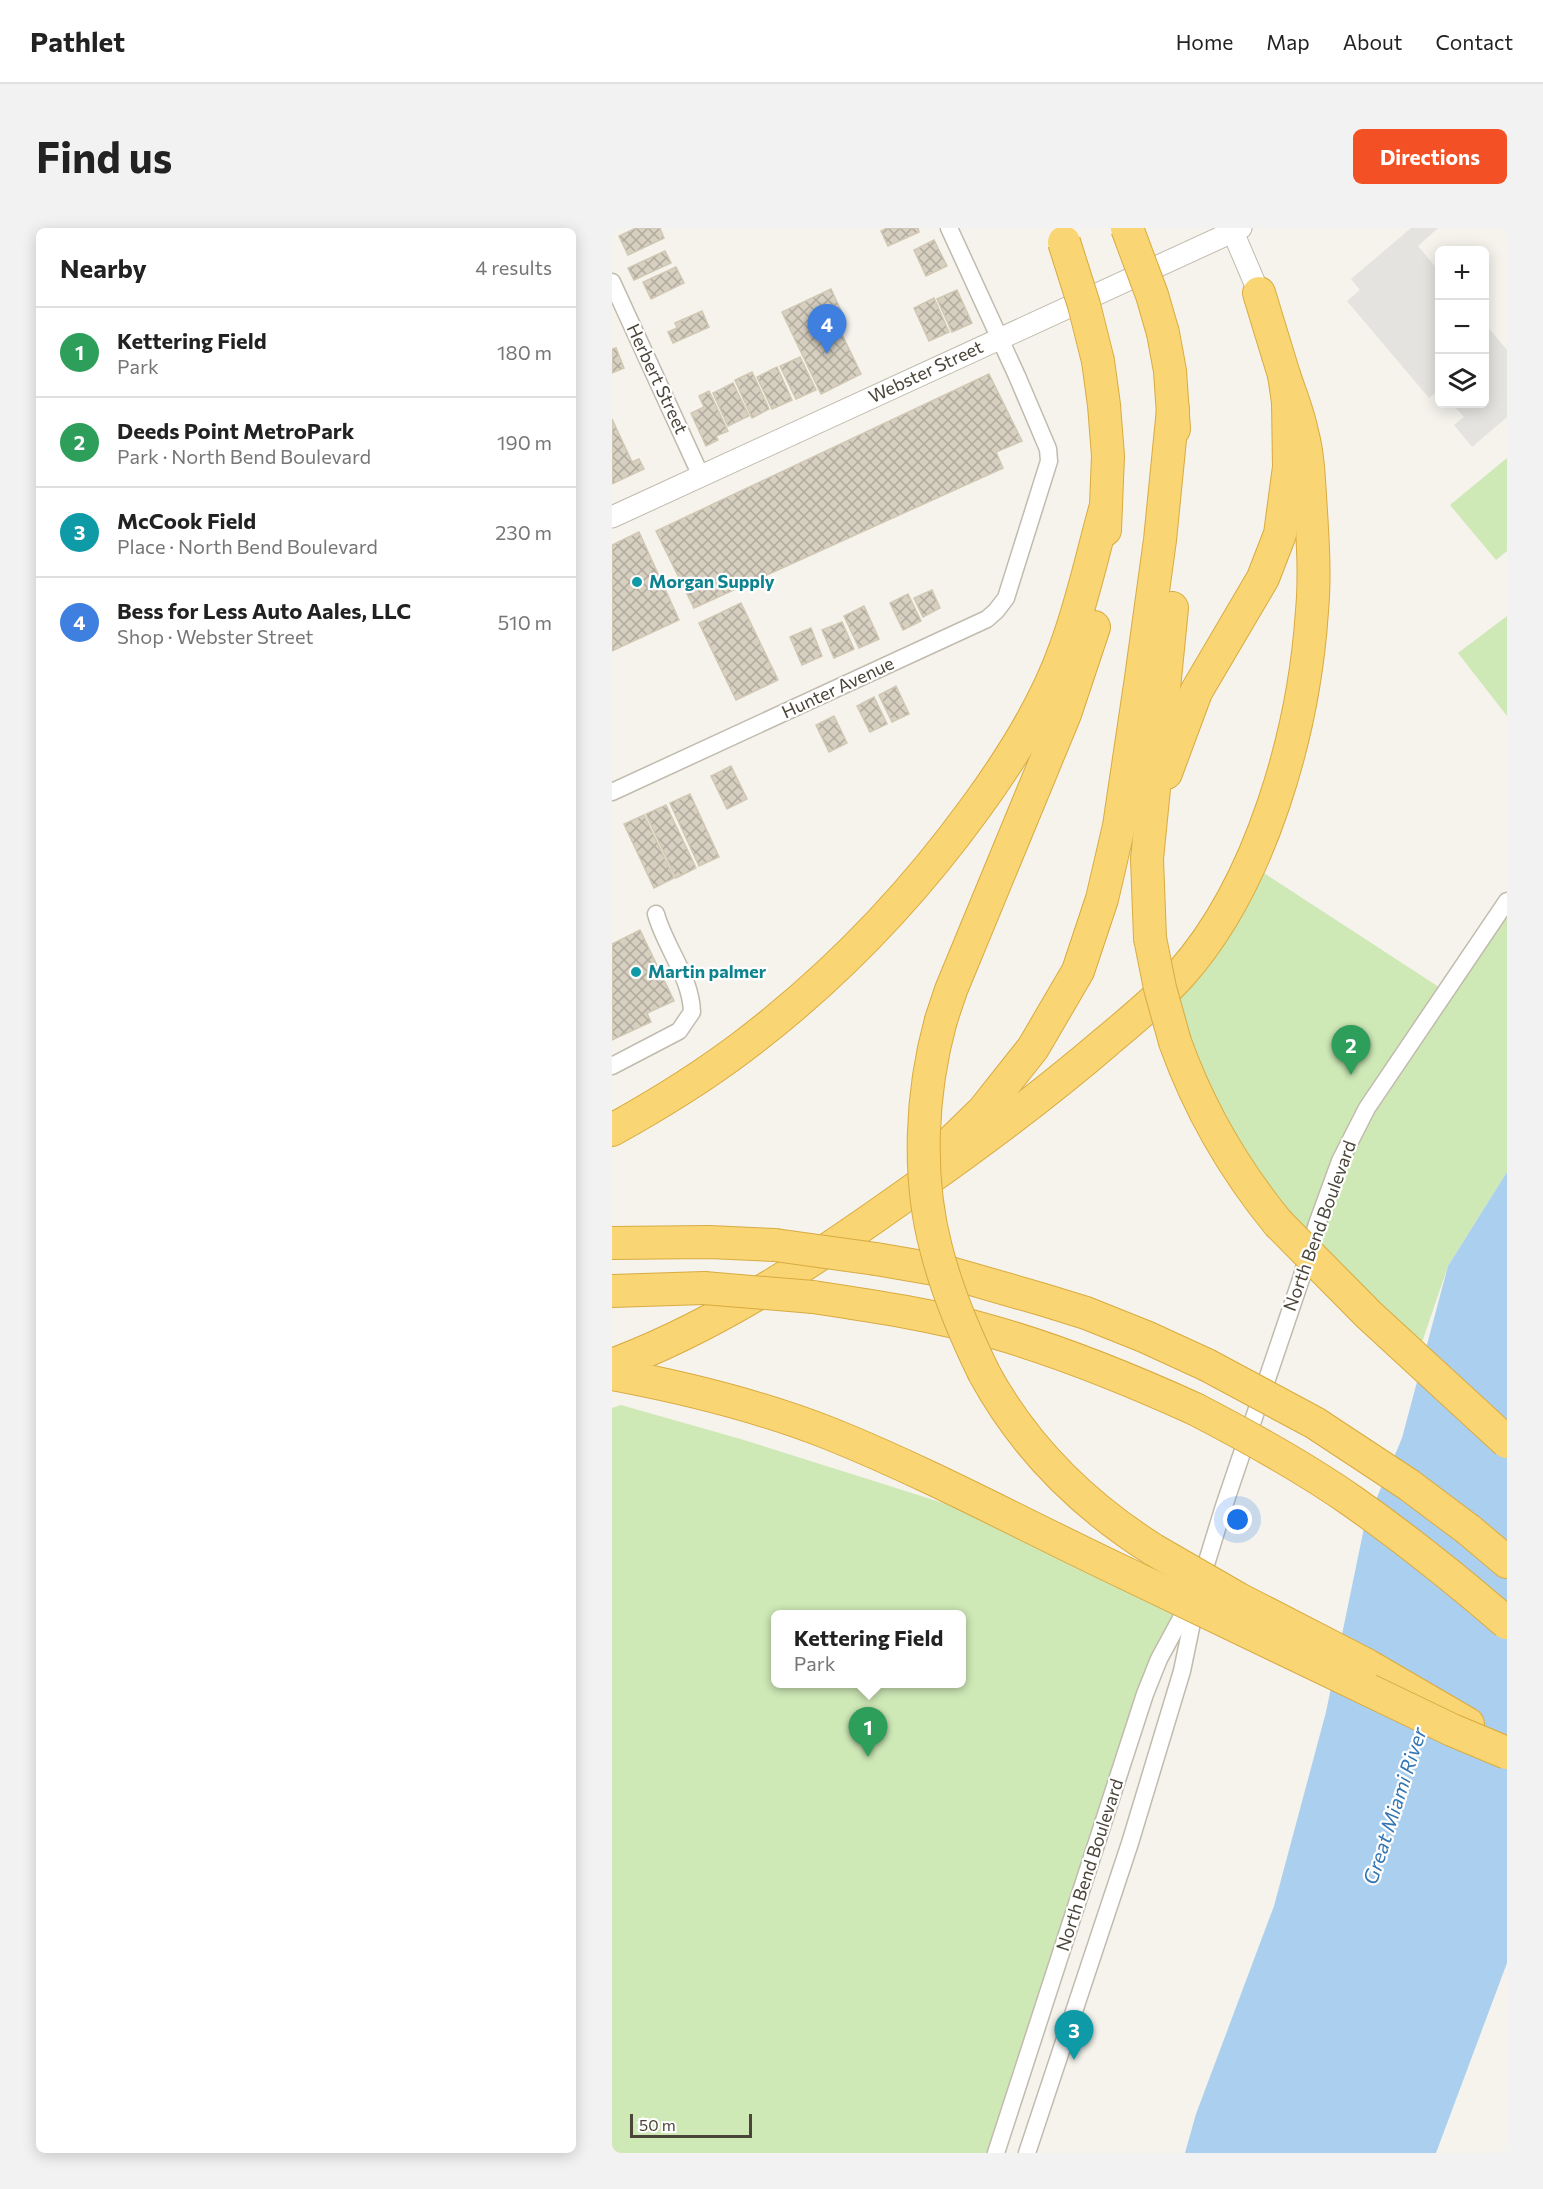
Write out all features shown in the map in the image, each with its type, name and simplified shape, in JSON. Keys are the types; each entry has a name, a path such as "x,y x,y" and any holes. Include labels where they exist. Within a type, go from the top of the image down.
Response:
{"highway":[{"path":"1126,228 1152,295 1163,333 1170,371 1173,409 1177,480 1177,552 1147,869 1150,939 1164,1006 1175,1042 1195,1091 1218,1137 1248,1186 1278,1223 1369,1315 1507,1442"},
{"path":"1061,235 1084,305 1098,360 1104,405 1108,456 1104,568 1099,606 1087,652 1065,714 951,990 941,1020 932,1057 925,1112 927,1197 935,1246 951,1299 984,1373 1014,1422 1066,1482 1103,1514 1154,1550 1239,1599 1365,1664 1507,1746"},
{"path":"612,1365 649,1351 717,1318 806,1265 1018,1115 1146,1007 1180,975 1212,934 1250,864 1282,778 1305,675 1312,611 1314,553 1309,474 1303,433 1259,293"},
{"path":"1152,814 1196,692 1263,578 1280,534 1286,501 1289,456 1288,402 1284,375"},
{"path":"871,1220 982,1111 1033,1048 1078,971 1102,899 1119,826 1157,563 1173,409"},
{"path":"612,1130 699,1077 769,1026 880,925 924,876 988,791 1035,717 1065,651 1105,509"},
{"path":"612,1243 709,1242 775,1245 876,1259 940,1270 1086,1313 1207,1365 1315,1423 1409,1485 1507,1562"},
{"path":"612,1291 704,1288 813,1297 888,1308 992,1332 1088,1363 1195,1409 1254,1439 1352,1501 1454,1578 1507,1623"},
{"path":"612,1374 755,1408 831,1434 917,1473 1452,1731 1507,1753"},
{"path":"1469,1530 1507,1555"}],"street":[{"name":"Hunter Avenue","path":"612,792 987,619 1006,598 1049,461 1048,449 949,228"},
{"name":"Webster Street","path":"612,517 1235,229"},
{"path":"1235,229 1259,293"},
{"name":"Herbert Street","path":"612,282 701,476"},
{"name":"North Bend Boulevard","path":"1027,2153 1153,1768 1182,1671 1200,1584 1317,1224 1340,1161 1366,1108 1507,901"},
{"path":"612,1066 679,1030 692,1012 690,993 656,914"},
{"name":"North Bend Boulevard","path":"996,2153 1145,1694 1159,1659 1200,1584"}],"green space":[{"path":"1507,458 1507,551 1496,560 1450,505"},
{"path":"1507,616 1507,716 1458,653"},
{"path":"1250,864 1445,991 1507,901 1507,1172 1448,1266 1416,1360 1230,1158 1160,988 1189,991"},
{"path":"621,1405 744,1440 1200,1584 1159,1659 996,2153 612,2153 612,1408"}],"shaded area":[{"path":"1411,228 1438,228 1418,246 1435,266 1435,393 1429,398 1347,301 1360,290 1351,279"},
{"path":"1489,329 1507,350 1507,417 1472,447 1454,425 1464,417 1456,408 1489,408"}],"water":[{"name":"Great Miami River","path":"1507,1172 1507,1963 1436,2153 1185,2153 1196,2114 1274,1906 1326,1712 1364,1528 1402,1438 1448,1266"}],"building":[{"path":"636,228 660,228 664,238 628,255 619,236"},
{"path":"887,228 918,228 919,232 888,246 881,231"},
{"path":"934,240 947,266 926,276 914,250"},
{"path":"665,251 671,263 634,280 628,268"},
{"path":"676,267 684,283 651,299 643,282"},
{"path":"831,289 842,313 813,327 816,334 837,324 861,374 821,394 782,312"},
{"path":"957,290 972,323 952,332 937,299"},
{"path":"934,298 949,332 929,341 914,308"},
{"path":"702,311 709,327 673,343 668,332 677,328 675,323"},
{"path":"616,348 624,368 612,373 612,349"},
{"path":"800,357 816,390 796,399 780,366"},
{"path":"777,367 792,400 772,409 757,377"},
{"path":"752,372 769,409 752,418 735,380"},
{"path":"989,374 1022,441 996,452 1003,468 694,608 656,531"},
{"path":"733,383 749,416 728,426 713,393"},
{"path":"709,391 728,431 716,436 718,440 706,446 691,413 704,407 699,396"},
{"path":"612,419 632,462 639,459 644,469 612,484"},
{"name":"Morgan Supply","path":"639,532 679,620 612,651 612,545"},
{"path":"932,590 940,608 923,617 914,598"},
{"path":"908,594 921,621 903,630 890,603"},
{"path":"741,603 778,680 736,700 699,623"},
{"path":"864,606 879,639 859,648 844,616"},
{"path":"842,622 854,649 834,658 822,630"},
{"path":"811,628 822,656 802,665 790,637"},
{"path":"896,686 909,714 892,722 879,695"},
{"path":"874,697 887,724 870,732 857,706"},
{"path":"834,716 847,743 829,752 816,725"},
{"path":"731,766 747,799 727,809 711,776"},
{"path":"690,794 719,857 699,866 670,803"},
{"path":"666,805 696,868 676,878 646,814"},
{"path":"644,815 674,878 654,888 624,824"},
{"name":"Martin palmer","path":"640,930 674,1001 647,1013 651,1022 612,1040 612,944"}],"place":[{"name":"Bess for Less Auto Aales, LLC","path":"827,354"},
{"name":"Morgan Supply","path":"637,582"},
{"name":"Martin palmer","path":"636,972"},
{"name":"Deeds Point MetroPark","path":"1351,1075"},
{"name":"Kettering Field","path":"868,1757"},
{"name":"McCook Field","path":"1074,2060"}]}
